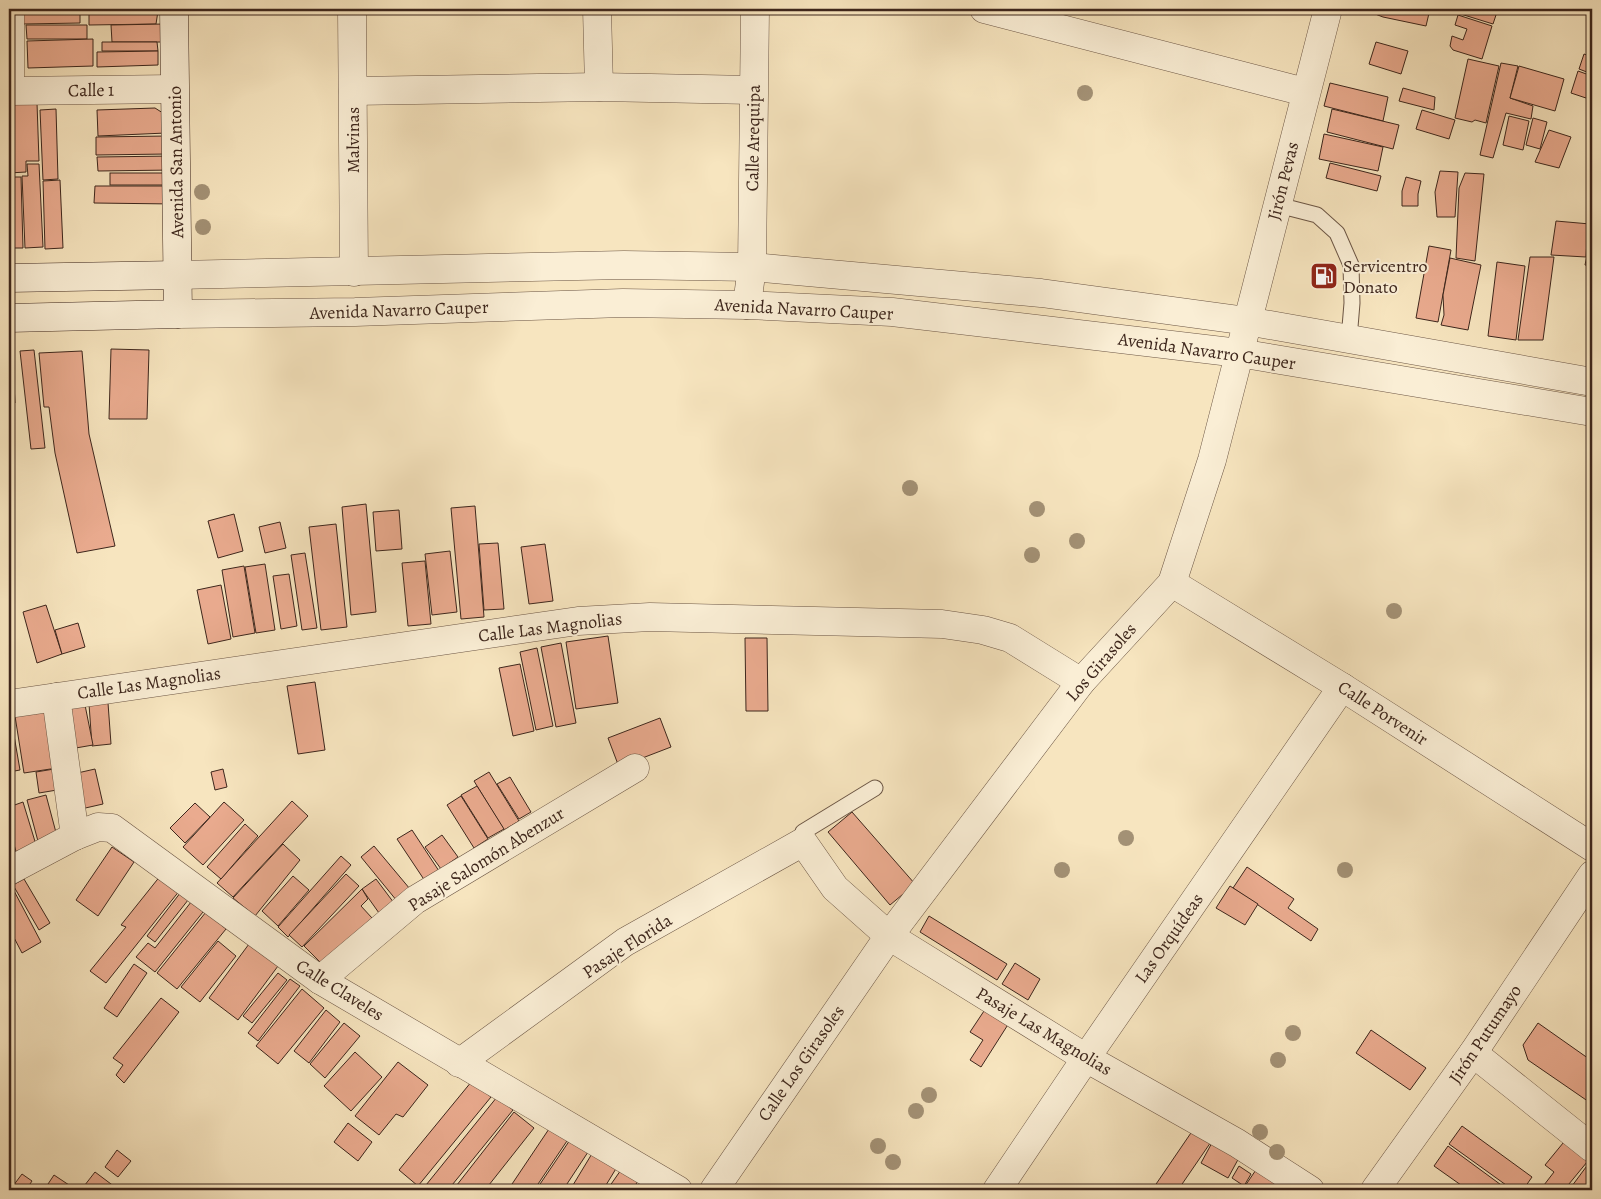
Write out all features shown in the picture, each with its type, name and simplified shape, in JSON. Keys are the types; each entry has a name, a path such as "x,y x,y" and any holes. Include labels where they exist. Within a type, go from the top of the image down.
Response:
{"street":[{"path":"9,91 10,9"},
{"name":"Avenida San Antonio","path":"174,9 178,314"},
{"name":"Malvinas","path":"352,9 354,272"},
{"path":"596,9 599,87"},
{"name":"Calle Arequipa","path":"747,305 752,267 755,9"},
{"path":"984,9 1305,92"},
{"name":"Jirón Pevas","path":"1239,353 1328,9"},
{"path":"353,92 599,87 753,90"},
{"name":"Calle 1","path":"9,91 174,89"},
{"path":"9,278 624,265 752,267 1041,293 1248,321 1592,382"},
{"name":"Avenida Navarro Cauper","path":"9,318 355,312 623,303 747,305 892,312 1239,353 1592,412"},
{"name":"Los Girasoles","path":"889,936 1081,682 1172,583 1212,460 1239,353"},
{"name":"Calle Porvenir","path":"1172,583 1342,687 1592,847"},
{"name":"Calle Las Magnolias","path":"9,704 578,621 650,617 942,624 983,630 1010,638 1081,682"},
{"name":"Las Orquídeas","path":"997,1190 1342,687"},
{"path":"56,697 75,836"},
{"name":"Pasaje Salomón Abenzur","path":"320,980 416,900 636,768"},
{"name":"Calle Claveles","path":"9,871 75,836 98,827 112,828 320,980 678,1190"},
{"name":"Pasaje Las Magnolias","path":"803,842 835,888 889,936 1086,1058 1237,1142 1310,1190"},
{"name":"Pasaje Florida","path":"459,1063 625,942 803,842"},
{"name":"Jirón Putumayo","path":"1375,1190 1473,1053 1592,875"},
{"name":"Calle Los Girasoles","path":"714,1190 889,936"},
{"path":"1473,1053 1592,1148"}],"lane":[{"path":"1278,205 1318,215 1337,233 1351,265 1352,303 1349,339"},
{"path":"803,842 803,832 875,788"}],"building":[{"path":"1362,9 1430,9 1426,26 1383,17"},
{"path":"1452,9 1498,9 1493,24 1451,11"},
{"path":"80,10 80,23 23,24 23,11"},
{"path":"158,11 156,24 89,25 89,13"},
{"path":"1458,15 1492,26 1482,59 1453,50 1450,46 1452,36 1463,40 1467,29 1455,25"},
{"path":"164,24 164,42 112,42 111,25"},
{"path":"26,25 87,25 87,39 27,39"},
{"path":"93,39 93,66 28,68 27,41"},
{"path":"102,42 157,42 158,51 102,51"},
{"path":"1376,42 1408,51 1401,74 1369,64"},
{"path":"158,51 158,65 97,67 97,52"},
{"path":"1584,54 1592,57 1592,74 1579,69"},
{"path":"1468,59 1499,66 1486,123 1455,118"},
{"path":"1501,63 1518,66 1510,98 1533,106 1531,119 1506,113 1493,158 1480,155"},
{"path":"1519,66 1564,79 1555,111 1510,98"},
{"path":"1578,71 1592,76 1592,100 1571,93"},
{"path":"1330,83 1388,97 1383,121 1324,106"},
{"path":"1403,88 1435,97 1434,110 1399,101"},
{"path":"37,103 39,161 26,161 26,172 9,173 9,104"},
{"path":"155,108 166,115 166,133 98,136 97,110"},
{"path":"56,109 58,179 43,180 40,110"},
{"path":"1332,109 1399,125 1393,149 1327,132"},
{"path":"1422,110 1455,120 1449,139 1416,129"},
{"path":"1509,116 1529,121 1523,150 1503,145"},
{"path":"1533,118 1547,122 1540,149 1526,145"},
{"path":"1549,130 1571,137 1559,168 1535,162"},
{"path":"1324,134 1383,147 1378,171 1319,159"},
{"path":"167,136 167,154 96,155 96,137"},
{"path":"173,156 173,170 98,171 97,157"},
{"path":"1330,163 1381,176 1377,191 1326,178"},
{"path":"27,164 39,164 43,247 25,248 22,176 28,176"},
{"path":"1440,171 1458,172 1455,217 1437,217 1435,192"},
{"path":"110,173 173,173 173,185 110,185"},
{"path":"1465,173 1484,174 1475,261 1456,258 1459,188"},
{"path":"9,177 21,177 23,248 11,248"},
{"path":"1406,177 1421,181 1418,206 1402,206 1402,191"},
{"path":"60,180 63,248 45,249 43,181"},
{"path":"95,186 174,186 174,204 94,203"},
{"path":"9,190 10,253 9,253"},
{"path":"1556,221 1590,224 1586,257 1551,255"},
{"path":"1592,231 1592,266 1585,265"},
{"path":"1429,246 1451,250 1438,322 1416,318"},
{"path":"1530,257 1554,257 1543,340 1518,340"},
{"path":"1450,258 1481,265 1468,330 1441,325 1444,315 1443,295"},
{"path":"1497,262 1525,266 1516,340 1488,336"},
{"path":"9,346 12,346 15,403 9,403"},
{"path":"111,349 149,350 147,419 109,419"},
{"path":"34,350 45,448 31,449 20,351"},
{"path":"82,351 89,434 115,546 77,553 55,453 49,407 44,407 39,353"},
{"path":"366,504 376,612 351,615 342,507"},
{"path":"475,506 484,617 461,619 451,508"},
{"path":"399,510 402,549 376,551 373,512"},
{"path":"234,514 243,551 218,558 208,521"},
{"path":"280,522 286,548 265,553 259,527"},
{"path":"336,524 347,627 321,630 309,527"},
{"path":"498,543 504,609 484,610 479,544"},
{"path":"545,544 553,601 529,604 521,547"},
{"path":"450,551 457,612 432,615 425,554"},
{"path":"305,553 317,628 302,630 291,555"},
{"path":"425,561 431,624 408,626 402,563"},
{"path":"265,564 275,630 256,633 245,567"},
{"path":"244,566 255,633 233,637 222,570"},
{"path":"289,574 297,626 281,629 273,576"},
{"path":"221,585 231,639 208,644 197,590"},
{"path":"46,605 62,654 37,663 23,612"},
{"path":"78,623 85,647 62,654 55,630"},
{"path":"608,636 618,703 576,709 566,642"},
{"path":"745,638 767,638 768,711 746,711"},
{"path":"561,643 576,723 556,727 541,647"},
{"path":"537,648 553,726 536,730 520,652"},
{"path":"520,664 534,731 513,736 499,668"},
{"path":"315,682 325,750 298,754 287,686"},
{"path":"108,703 111,744 92,746 89,704"},
{"path":"85,705 93,745 70,749 62,710"},
{"path":"48,711 57,768 24,773 15,716"},
{"path":"11,718 20,770 9,772 9,719"},
{"path":"660,718 671,747 619,767 608,738"},
{"path":"60,768 63,789 39,793 36,772"},
{"path":"95,769 103,804 81,809 73,774"},
{"path":"223,769 227,787 215,790 211,772"},
{"path":"489,772 519,821 504,830 474,781"},
{"path":"510,777 531,812 519,819 497,784"},
{"path":"477,786 504,829 488,838 461,795"},
{"path":"46,795 58,840 39,845 27,800"},
{"path":"461,796 488,839 474,848 447,805"},
{"path":"292,801 308,816 233,897 217,883"},
{"path":"23,802 37,848 17,855 9,827 9,807"},
{"path":"224,802 244,820 203,865 183,847"},
{"path":"195,803 210,817 185,843 170,828"},
{"path":"852,812 915,884 890,905 828,832"},
{"path":"245,824 258,836 221,879 207,867"},
{"path":"412,830 439,871 425,881 397,839"},
{"path":"442,835 458,857 441,869 425,847"},
{"path":"283,844 300,860 255,916 233,898"},
{"path":"374,846 410,889 397,901 361,857"},
{"path":"112,847 134,862 98,916 76,900"},
{"path":"341,856 351,865 288,937 278,927"},
{"path":"1247,867 1294,899 1288,908 1318,929 1311,941 1233,888"},
{"path":"346,874 359,886 302,947 289,935"},
{"path":"161,875 180,890 106,983 90,971 126,927 121,925"},
{"path":"293,876 309,890 278,926 262,911"},
{"path":"24,879 50,923 39,930 13,885"},
{"path":"376,879 394,903 379,913 362,889"},
{"path":"1230,886 1258,904 1245,925 1216,908"},
{"path":"12,887 41,942 22,953 9,928 9,888"},
{"path":"184,888 192,895 155,942 147,936"},
{"path":"362,889 368,899 361,906 372,918 323,965 304,946"},
{"path":"195,897 207,907 155,972 136,957 148,943 155,948"},
{"path":"206,912 226,929 177,989 157,973"},
{"path":"929,916 1007,964 997,980 920,932"},
{"path":"218,941 236,956 200,1002 181,987"},
{"path":"249,944 278,966 238,1020 209,998"},
{"path":"1015,963 1040,979 1028,1000 1002,984"},
{"path":"134,964 147,973 117,1017 104,1008"},
{"path":"278,973 287,980 252,1023 243,1016"},
{"path":"290,979 300,986 258,1041 248,1033"},
{"path":"302,989 324,1008 278,1064 256,1046"},
{"path":"161,998 179,1012 124,1083 116,1075 123,1065 113,1058"},
{"path":"986,1008 1009,1023 981,1067 970,1060 983,1040 970,1032"},
{"path":"326,1010 340,1022 309,1063 294,1051"},
{"path":"344,1023 360,1036 325,1078 310,1064"},
{"path":"1538,1023 1592,1061 1592,1104 1528,1060 1523,1045"},
{"path":"1371,1030 1426,1068 1410,1090 1356,1053"},
{"path":"355,1052 382,1077 351,1111 324,1086"},
{"path":"398,1062 428,1085 403,1117 396,1114 379,1135 355,1116"},
{"path":"472,1081 491,1097 418,1186 399,1170"},
{"path":"497,1097 513,1110 448,1190 422,1190"},
{"path":"514,1112 534,1128 485,1190 453,1190"},
{"path":"555,1120 573,1132 534,1190 508,1190"},
{"path":"348,1123 372,1142 358,1161 334,1142"},
{"path":"1462,1126 1532,1177 1523,1190 1513,1190 1449,1144"},
{"path":"1195,1127 1213,1139 1178,1190 1152,1190"},
{"path":"574,1134 592,1146 563,1190 536,1190"},
{"path":"1568,1137 1592,1156 1564,1190 1550,1190 1544,1185 1554,1172 1545,1165"},
{"path":"1214,1139 1241,1154 1228,1178 1201,1163"},
{"path":"1448,1146 1508,1190 1468,1190 1434,1166"},
{"path":"117,1150 131,1161 118,1177 105,1167"},
{"path":"593,1152 617,1167 603,1190 570,1190"},
{"path":"1592,1159 1592,1190 1569,1190"},
{"path":"1260,1164 1300,1190 1251,1190 1245,1186"},
{"path":"1239,1166 1251,1174 1244,1186 1232,1178"},
{"path":"623,1167 640,1178 632,1190 607,1190"},
{"path":"95,1172 115,1187 113,1190 81,1190"},
{"path":"22,1174 32,1181 26,1190 10,1190"},
{"path":"54,1175 75,1189 44,1190"},
{"path":"646,1178 663,1190 637,1190"}],"place":[{"name":"Servicentro Donato","path":"1324,276"}]}
